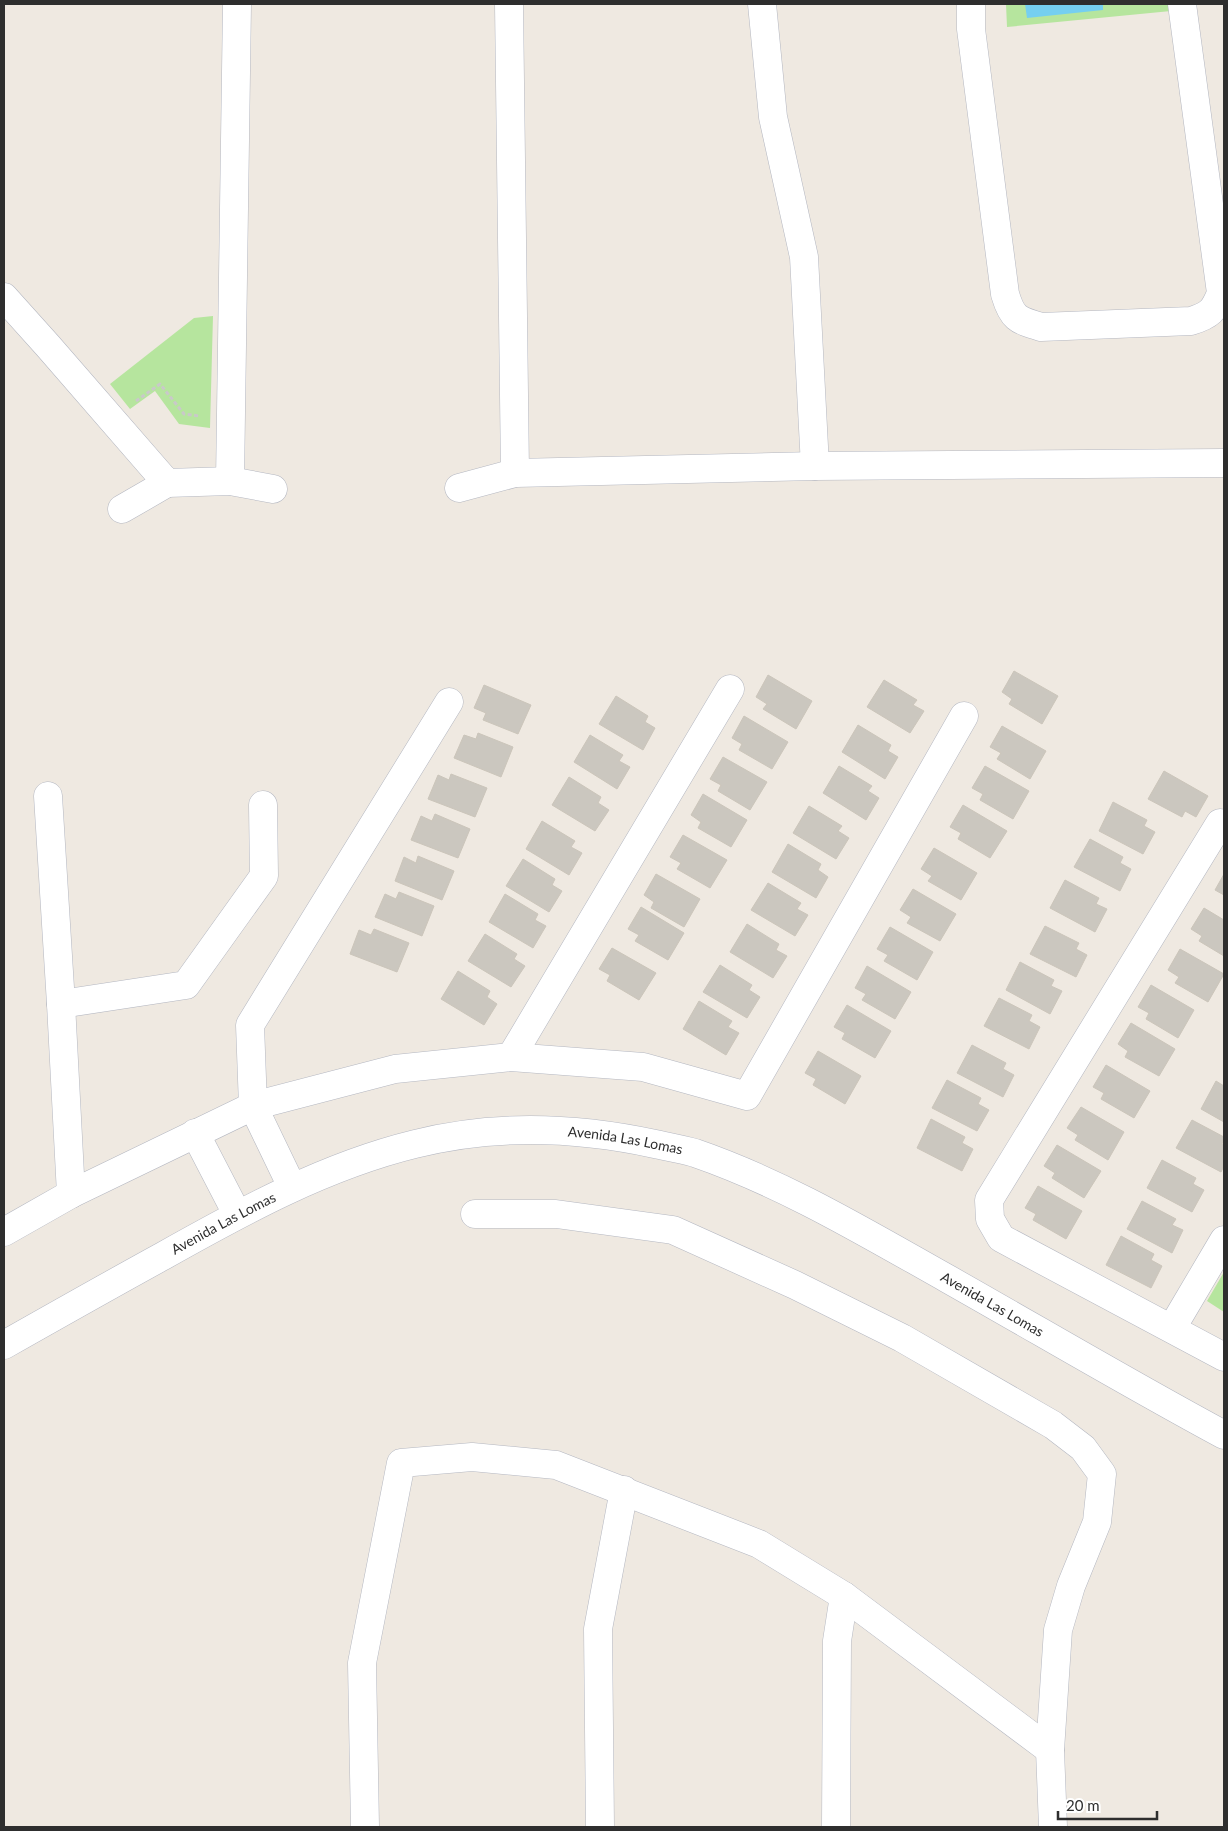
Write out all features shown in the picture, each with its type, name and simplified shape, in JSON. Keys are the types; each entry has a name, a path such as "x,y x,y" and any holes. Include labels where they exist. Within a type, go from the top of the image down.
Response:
{"street":[{"path":"230,482 237,4"},
{"path":"509,4 515,473"},
{"path":"762,4 773,117 804,257 815,466"},
{"path":"971,4 971,29 1005,294 1010,312 1026,323 1041,327 1191,321 1205,317 1215,308 1221,293 1182,4"},
{"path":"4,297 167,483"},
{"path":"459,488 515,473 815,466 1224,463"},
{"path":"122,509 167,483 230,482 273,489"},
{"path":"511,1057 730,689"},
{"path":"292,1187 253,1106 250,1025 449,702"},
{"path":"4,1232 71,1194 253,1106 395,1070 511,1057 643,1066 747,1096 964,716"},
{"path":"48,796 71,1194"},
{"path":"61,1004 186,984 264,876 263,805"},
{"path":"1220,823 989,1200 990,1219 1001,1238 1224,1357"},
{"name":"Avenida Las Lomas","path":"4,1345 237,1214 292,1187 356,1163 412,1145 466,1134 503,1130 541,1129 582,1132 635,1140 692,1152 793,1193 1224,1435"},
{"path":"195,1134 237,1214"},
{"path":"475,1214 556,1214 673,1230 795,1285 902,1338 1052,1425 1083,1448 1102,1474 1097,1522 1072,1586 1058,1630 1050,1750 1053,1827"},
{"path":"1172,1328 1224,1240"},
{"path":"365,1827 362,1663 401,1463 472,1457 556,1465 759,1544 844,1596 1050,1750"},
{"path":"600,1827 598,1629 624,1490"},
{"path":"836,1827 838,1641 844,1596"}],"path":[{"path":"111,419 160,384 184,414 231,419"}],"green space":[{"path":"1006,4 1170,4 1171,11 1007,27"},
{"path":"213,316 210,428 179,424 155,391 130,409 110,384 194,318"},
{"path":"1224,1272 1224,1312 1207,1301"}],"water":[{"path":"1025,4 1103,4 1103,10 1027,18"}],"building":[{"path":"1014,671 1058,696 1042,724 1009,704 1012,699 1002,692"},
{"path":"768,675 812,701 796,729 763,709 767,704 756,697"},
{"path":"884,680 917,700 913,705 924,711 910,733 867,707"},
{"path":"484,685 531,705 518,734 483,720 486,713 474,708"},
{"path":"616,696 648,716 645,722 655,728 643,750 599,724"},
{"path":"744,716 788,742 772,769 739,750 742,744 732,738"},
{"path":"858,725 891,745 888,751 898,757 885,779 842,752"},
{"path":"1002,726 1046,751 1030,779 997,759 1001,753 990,747"},
{"path":"478,733 513,747 501,777 454,758 464,735 476,739"},
{"path":"590,735 623,755 619,761 630,767 617,789 574,762"},
{"path":"723,757 767,782 750,810 718,791 721,785 710,779"},
{"path":"839,766 872,786 868,791 879,798 866,820 823,793"},
{"path":"985,766 1029,791 1013,819 980,800 983,794 972,788"},
{"path":"1164,771 1208,796 1196,817 1185,811 1182,817 1148,799"},
{"path":"451,774 487,788 475,817 428,799 438,775 449,780"},
{"path":"569,777 601,797 598,803 609,810 595,831 552,805"},
{"path":"703,794 747,820 731,847 698,828 701,822 691,815"},
{"path":"1113,802 1147,820 1144,826 1155,832 1143,854 1099,831"},
{"path":"963,805 1007,831 990,858 958,839 961,833 950,827"},
{"path":"809,806 842,826 838,831 849,838 836,859 793,833"},
{"path":"435,814 470,829 458,858 411,840 421,816 432,821"},
{"path":"542,821 575,841 571,847 582,853 569,875 526,849"},
{"path":"683,835 727,860 710,888 677,869 681,863 670,857"},
{"path":"1090,839 1123,857 1120,863 1131,869 1120,891 1074,867"},
{"path":"788,844 821,864 818,870 828,877 816,898 772,872"},
{"path":"934,848 977,873 961,900 928,881 932,876 921,869"},
{"path":"418,856 454,871 442,900 395,881 404,857 416,863"},
{"path":"523,859 555,879 552,885 562,891 549,912 506,886"},
{"path":"656,874 700,899 684,927 651,908 654,902 644,895"},
{"path":"1224,874 1224,895 1215,890"},
{"path":"1065,880 1099,898 1096,904 1107,909 1095,932 1050,908"},
{"path":"768,883 801,903 797,909 808,915 795,936 751,910"},
{"path":"913,889 956,914 940,941 907,923 911,917 900,910"},
{"path":"399,892 434,906 422,936 375,917 385,894 396,899"},
{"path":"505,894 538,914 535,920 546,926 533,948 489,922"},
{"path":"641,907 684,933 668,960 635,941 639,935 628,929"},
{"path":"1204,908 1224,920 1224,956 1199,941 1202,936 1191,929"},
{"path":"747,924 779,944 776,950 787,956 773,978 730,952"},
{"path":"1045,926 1079,943 1076,949 1087,955 1076,977 1030,954"},
{"path":"890,927 933,952 917,980 884,961 888,955 877,949"},
{"path":"374,929 409,943 397,972 350,954 359,930 371,935"},
{"path":"485,934 517,954 514,959 525,966 511,987 468,961"},
{"path":"612,948 656,973 639,1000 607,981 610,975 599,969"},
{"path":"1180,949 1224,974 1208,1002 1175,983 1179,977 1168,970"},
{"path":"1020,962 1054,980 1051,986 1062,991 1050,1014 1006,990"},
{"path":"720,965 752,985 749,990 760,997 747,1018 703,992"},
{"path":"867,966 911,992 895,1019 862,1000 866,994 855,988"},
{"path":"458,971 490,991 487,997 497,1004 484,1025 441,999"},
{"path":"1151,985 1194,1010 1178,1038 1146,1019 1149,1013 1138,1007"},
{"path":"999,998 1032,1015 1029,1021 1040,1027 1029,1049 984,1026"},
{"path":"699,1001 732,1021 728,1027 739,1033 726,1055 683,1029"},
{"path":"847,1005 891,1031 875,1058 842,1039 845,1033 834,1027"},
{"path":"1131,1023 1175,1049 1159,1076 1125,1057 1128,1051 1118,1044"},
{"path":"972,1045 1006,1063 1003,1069 1014,1075 1003,1097 957,1073"},
{"path":"818,1051 861,1076 845,1104 813,1085 816,1079 805,1073"},
{"path":"1106,1065 1150,1091 1134,1118 1101,1099 1104,1093 1093,1087"},
{"path":"947,1080 981,1098 978,1104 989,1110 977,1131 932,1108"},
{"path":"1216,1081 1224,1086 1224,1122 1201,1109"},
{"path":"1081,1107 1124,1132 1108,1160 1075,1140 1078,1135 1067,1128"},
{"path":"931,1119 965,1137 962,1143 973,1149 962,1171 917,1148"},
{"path":"1192,1120 1224,1137 1222,1144 1224,1145 1224,1166 1221,1172 1176,1148"},
{"path":"1057,1145 1101,1171 1084,1198 1052,1178 1055,1173 1044,1166"},
{"path":"1162,1160 1196,1178 1193,1184 1204,1190 1192,1212 1147,1188"},
{"path":"1038,1186 1082,1211 1066,1239 1033,1220 1036,1214 1025,1208"},
{"path":"1142,1201 1176,1219 1172,1225 1183,1230 1172,1253 1127,1229"},
{"path":"1121,1236 1154,1254 1151,1260 1162,1266 1151,1288 1106,1265"}]}
